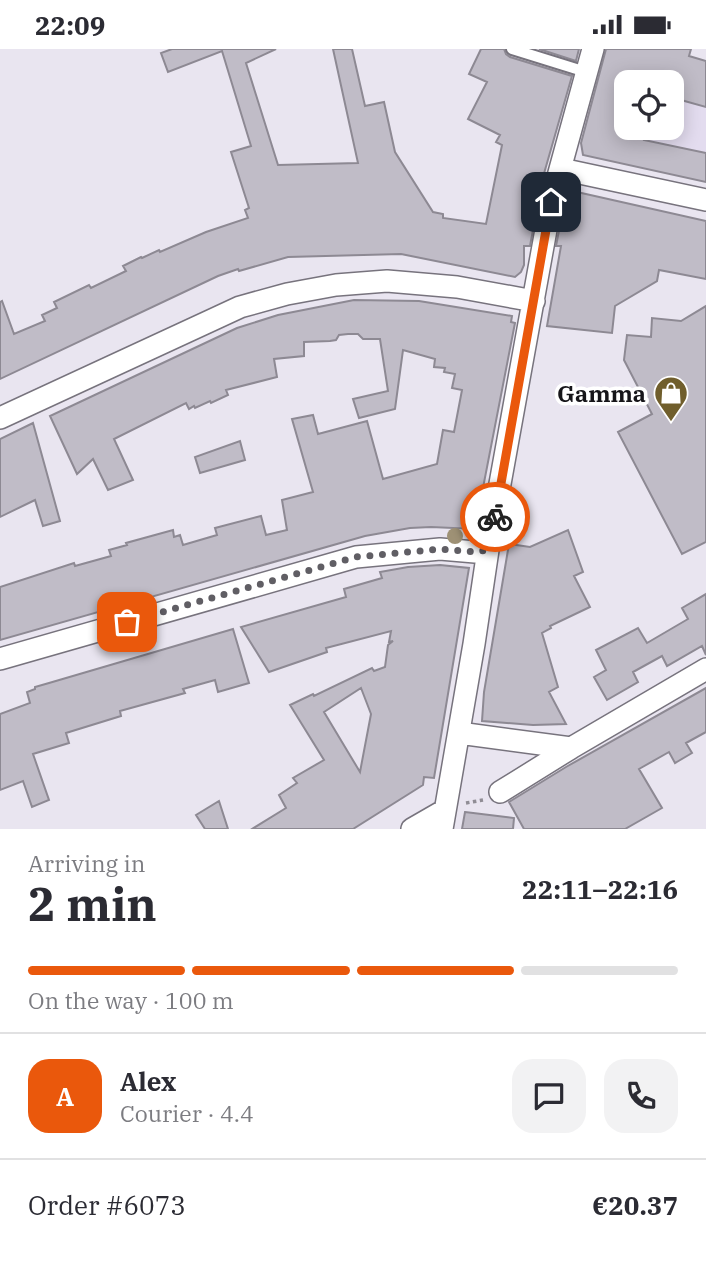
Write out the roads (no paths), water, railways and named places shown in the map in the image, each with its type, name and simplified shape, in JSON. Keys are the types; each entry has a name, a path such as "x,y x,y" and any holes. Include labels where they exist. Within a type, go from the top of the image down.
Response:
{"street":[{"path":"412,829 443,819 551,202 593,49"},
{"path":"561,169 706,200"},
{"path":"0,418 240,307 287,294 336,285 387,281 457,287 534,301"},
{"path":"0,659 356,557 440,549 475,552 488,550"},
{"path":"500,792 706,669"},
{"path":"459,733 570,748"}],"lane":[{"path":"512,49 586,72"}],"place":[{"name":"Gamma","path":"671,423"}]}
